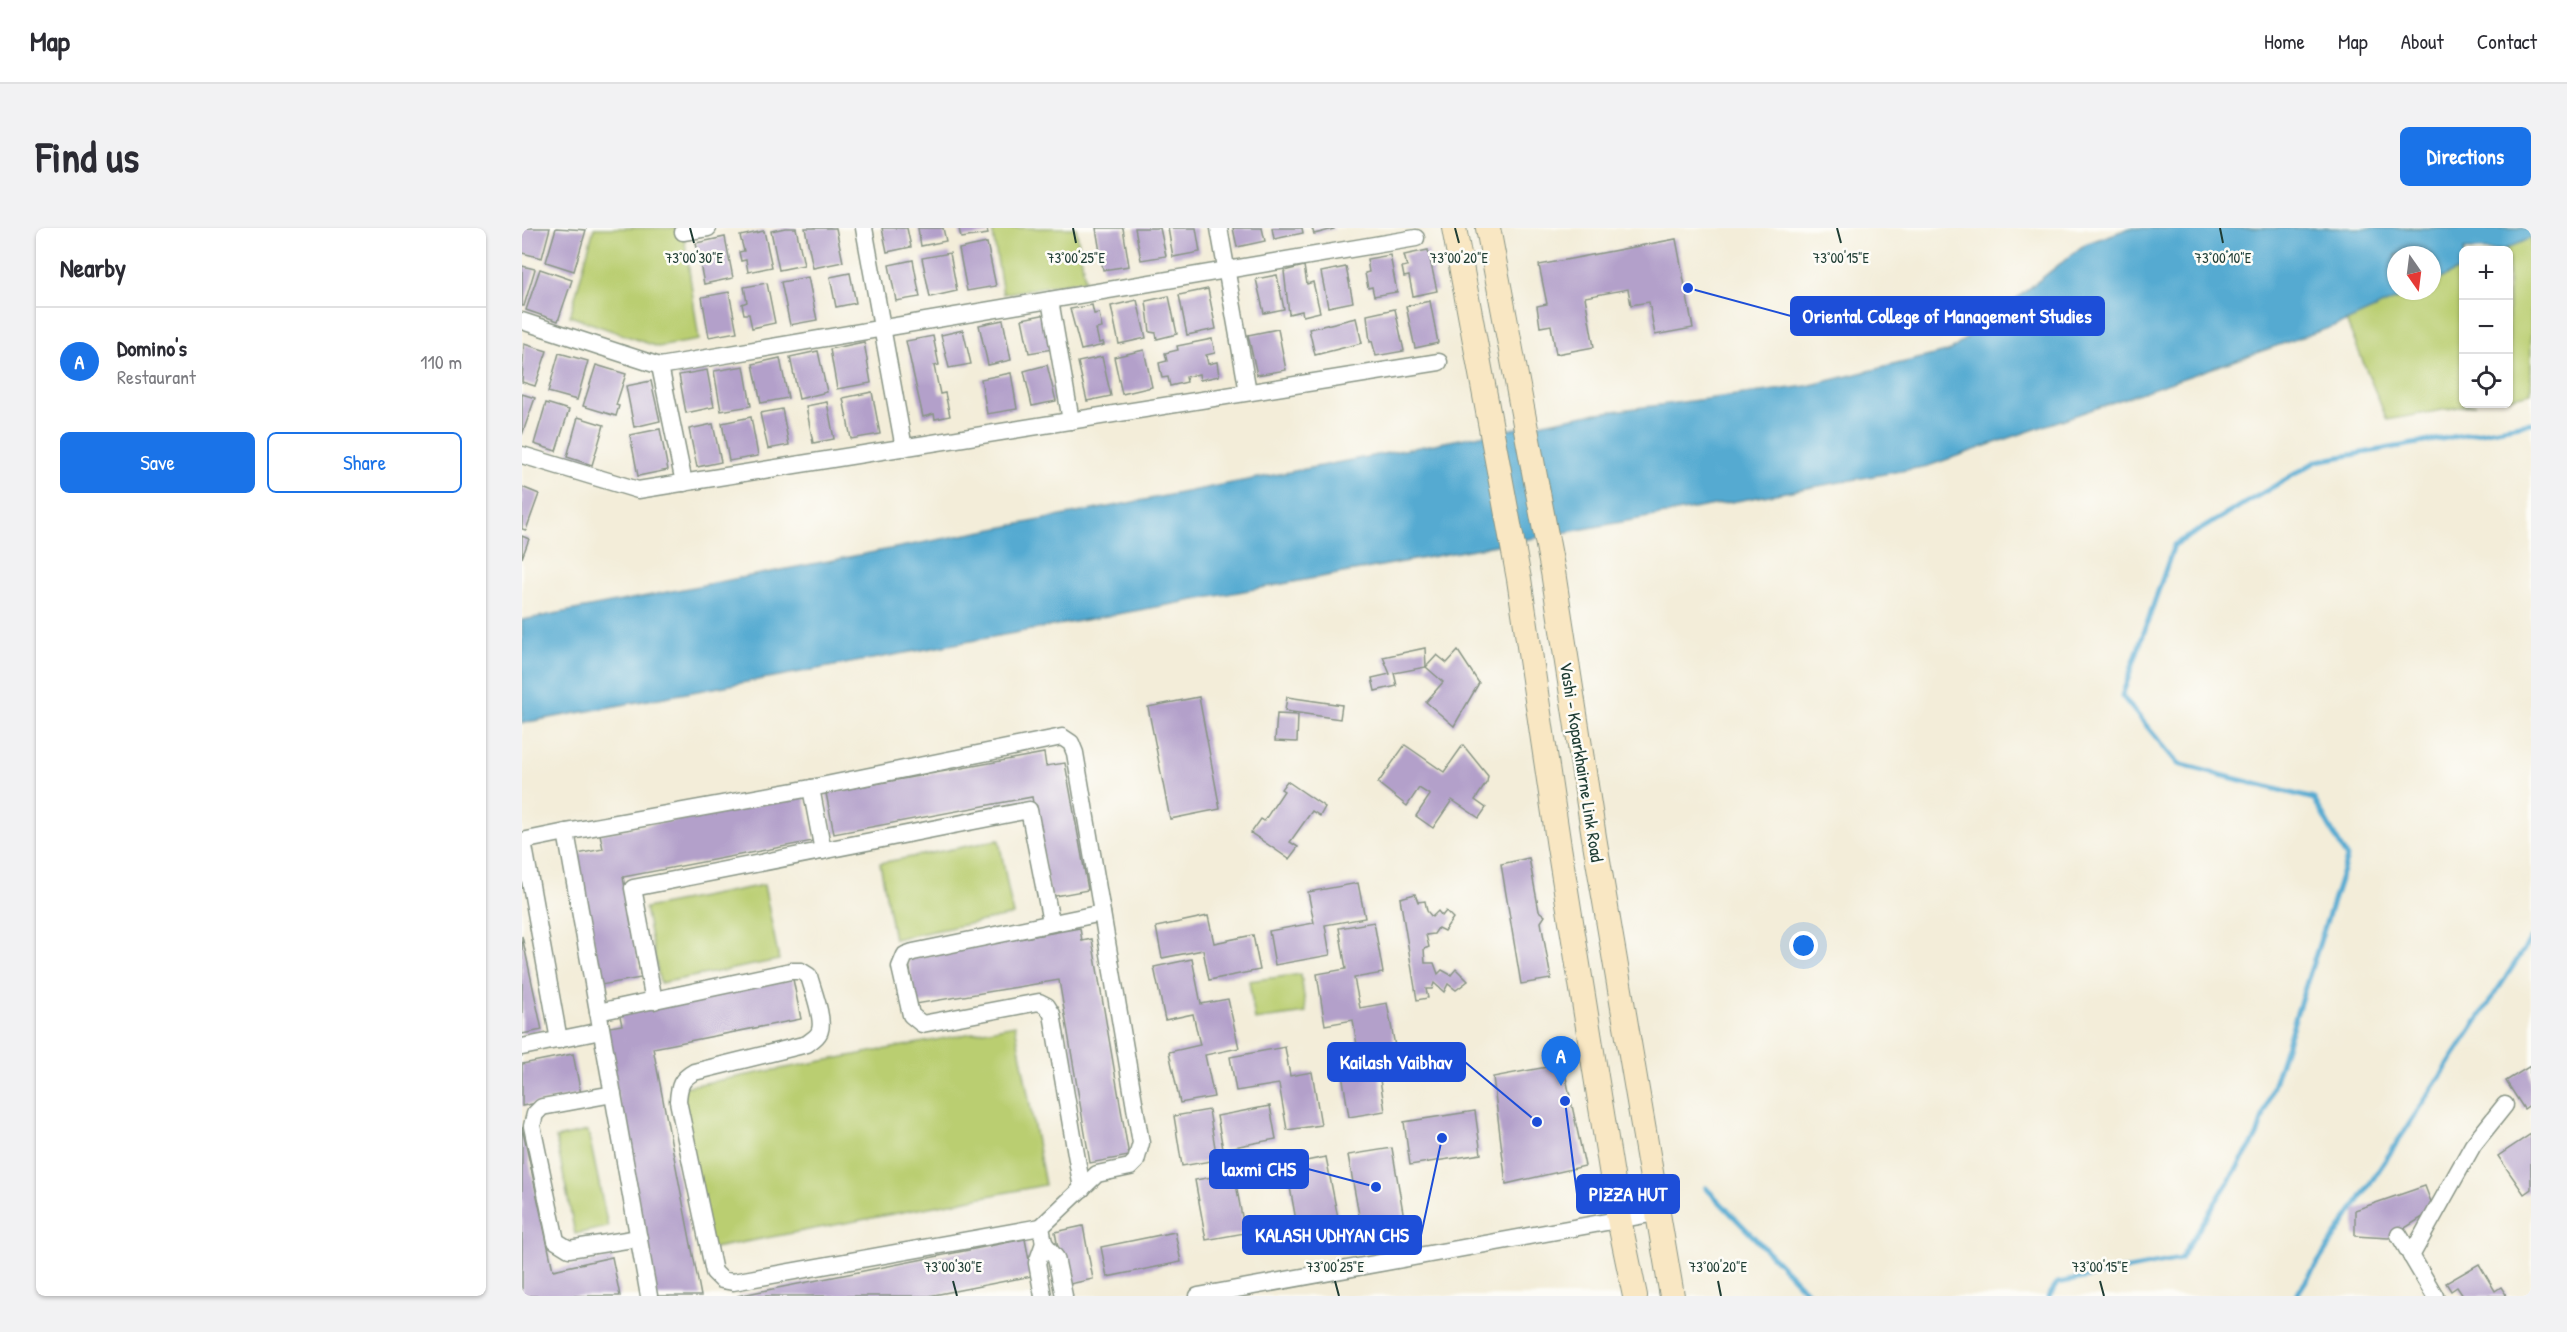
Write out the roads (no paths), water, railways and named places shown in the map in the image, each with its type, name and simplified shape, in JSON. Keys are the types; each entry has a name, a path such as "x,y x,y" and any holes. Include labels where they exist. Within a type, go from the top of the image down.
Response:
{"main road":[{"name":"Vashi - Koparkhairne Link Road","path":"1454,228 1516,558 1559,847 1619,1219 1635,1296"},
{"name":"Vashi - Koparkhairne Link Road","path":"1488,228 1549,551 1656,1213 1672,1296"}],"street":[{"path":"683,232 708,228"},
{"path":"864,228 904,448"},
{"path":"1219,228 1248,392"},
{"path":"522,321 660,366 1416,238"},
{"path":"1050,300 1071,421"},
{"path":"522,455 638,490 1439,362"},
{"path":"660,366 684,483"},
{"path":"559,1040 522,841 812,788 1062,737 1071,744 1075,753 1141,1143 1136,1161 1130,1167 1097,1174 1043,1235 1037,1263 1043,1296"},
{"path":"812,788 823,851"},
{"path":"654,1001 633,888 1029,810 1051,922"},
{"path":"567,832 649,1296"},
{"path":"1082,1189 1052,1014 1047,1006 1039,1002 922,1024 911,1015 900,967 905,955 913,952 1102,913"},
{"path":"598,1012 791,971 801,971 809,976 821,1023 820,1031 807,1044 694,1072 684,1077 678,1087 678,1101 714,1272 722,1280 733,1282 1043,1235"},
{"path":"522,1047 601,1031"},
{"path":"613,1094 542,1107 534,1114 532,1126 556,1241 569,1249 639,1238"},
{"path":"2411,1256 2473,1145 2505,1105"},
{"path":"1198,1296 1264,1290 1656,1213"},
{"path":"1043,1235 1056,1258 1064,1296"},
{"path":"2399,1235 2435,1296"}],"water":[{"path":"2130,228 2531,228 2531,238 2512,246 2459,246 2459,270 2441,279 2441,246 2387,246 2387,300 2394,300 2346,322 1928,466 522,723 522,620 1590,414 1807,386 1950,351 2085,244"}],"waterway":[{"path":"2049,1296 2058,1283 2180,1259 2257,1136 2347,858 2314,799 2178,764 2122,696 2174,545 2317,461 2531,423"},
{"path":"2296,1296 2531,939"},
{"path":"1706,1188 1811,1296"}],"place":[{"name":"Oriental College of Management Studies","path":"1688,288"},
{"name":"Domino's","path":"1561,1086"},
{"name":"PIZZA HUT","path":"1565,1101"},
{"name":"Kailash Vaibhav","path":"1537,1122"},
{"name":"KALASH UDHYAN CHS","path":"1442,1138"},
{"name":"laxmi CHS","path":"1376,1187"}]}
